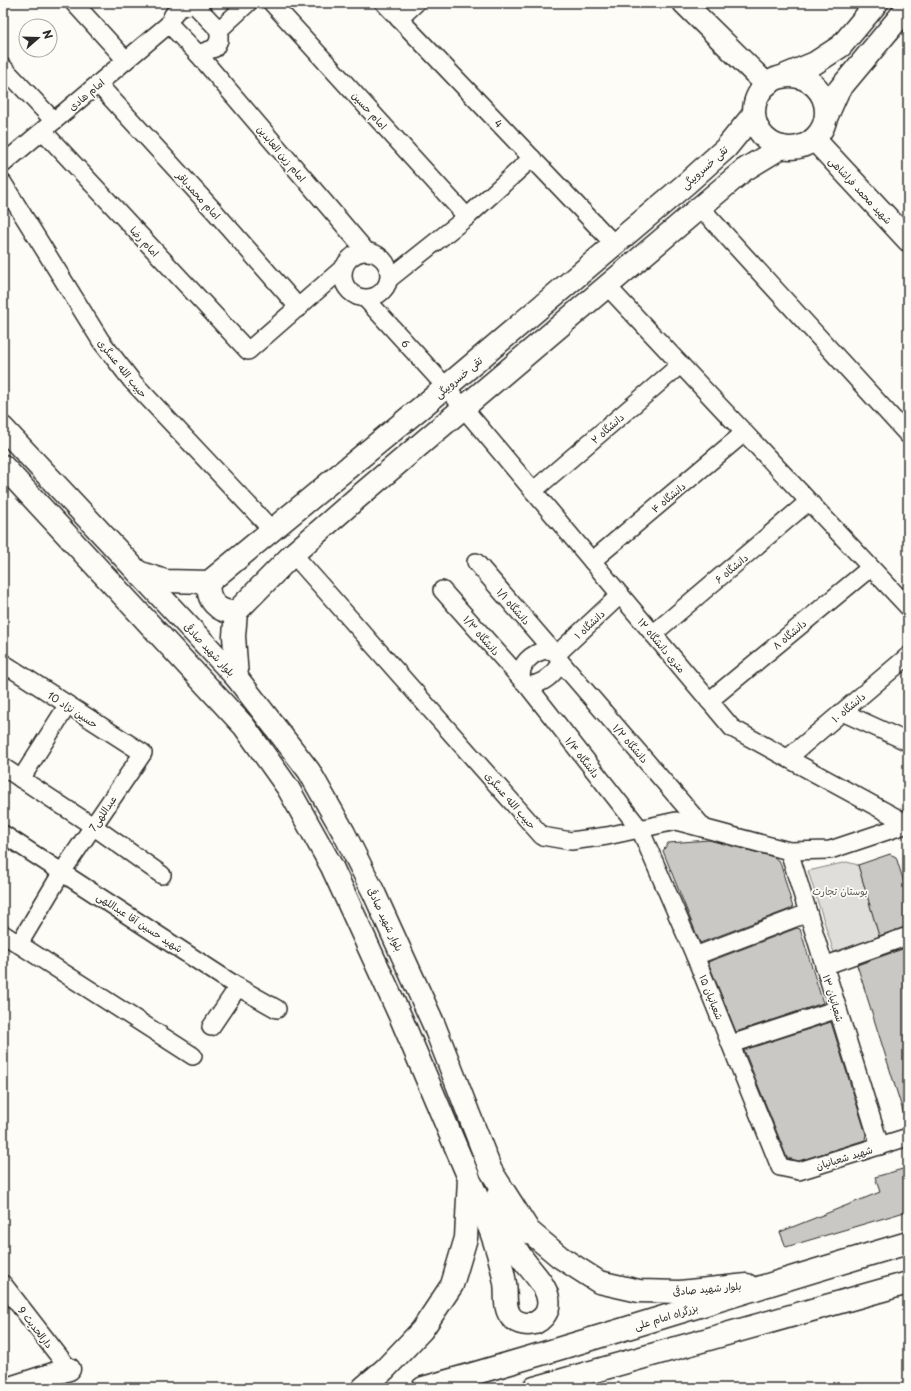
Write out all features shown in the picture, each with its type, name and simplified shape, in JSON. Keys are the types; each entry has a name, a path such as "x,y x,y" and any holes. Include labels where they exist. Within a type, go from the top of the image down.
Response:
{"main road":[{"path":"684,3 766,84"},
{"path":"782,148 771,143 762,136 756,126 753,115 754,103 758,93 766,84 775,78 815,63 841,46 877,3"},
{"path":"237,678 234,636 236,612 293,554 744,170 782,148 799,147 814,139 821,130 838,91 908,6"},
{"path":"786,75 798,76 808,80 817,88 823,97 826,108 825,119"},
{"name":"تقی خسروبیگی","path":"209,582 273,531 446,387 726,148 753,115"},
{"name":"شهید محمد فراشاهی","path":"814,139 908,240"},
{"name":"بلوار شهید صادقی","path":"3,428 237,678 309,771 344,833 374,893 434,1025 491,1171 529,1231 560,1257 599,1282 639,1291 680,1292 733,1287 793,1276"},
{"path":"3,466 244,726 288,788 332,867 401,1018 469,1178 487,1222 500,1261 506,1284 506,1306 512,1318 520,1323 536,1322 543,1317 548,1309 546,1292 519,1255 510,1235 491,1171"},
{"path":"137,572 165,581 209,582 209,594 214,605 224,611 236,612"},
{"path":"363,1388 385,1369 422,1330 452,1285 466,1238 469,1178"},
{"name":"بزرگراه امام علی","path":"423,1388 529,1359 793,1276 908,1243"},
{"path":"534,1388 908,1283"},
{"path":"10,1388 69,1369"}],"street":[{"path":"74,3 126,60"},
{"path":"219,30 248,3"},
{"name":"امام حسین","path":"272,3 467,217"},
{"name":"4","path":"384,3 614,244"},
{"path":"399,19 416,3"},
{"name":"امام هادی","path":"3,164 169,24 171,17 178,9 187,4 194,4"},
{"path":"194,4 219,30 219,40 215,48 198,54"},
{"name":"امام زین العابدین","path":"169,24 198,54 366,252"},
{"name":"امام رضا","path":"3,67 48,126 248,351 299,308"},
{"name":"امام محمدباقر","path":"98,84 216,213 299,308"},
{"path":"343,268 343,282 352,294 366,299 376,297 383,292 389,279 467,217 532,158"},
{"name":"حبیب الله عسگری","path":"3,183 101,341 132,381 273,531"},
{"path":"700,207 908,435"},
{"path":"299,308 343,268 352,256 366,252 379,256 388,266 389,279"},
{"path":"607,286 908,607"},
{"name":"6","path":"366,299 446,387 463,408"},
{"name":"دانشگاه ۲","path":"533,491 680,365"},
{"name":"۱۲ متری دانشگاه","path":"463,408 732,728 908,824"},
{"name":"دانشگاه ۴","path":"592,561 744,433"},
{"name":"دانشگاه ۶","path":"653,634 808,502"},
{"name":"حبیب الله عسگری","path":"293,554 542,836 571,841 676,821 789,850 830,850 908,824"},
{"name":"دانشگاه ۱/۱","path":"476,562 556,655"},
{"name":"دانشگاه ۸","path":"708,701 870,568"},
{"name":"دانشگاه ۱/۳","path":"442,590 525,683"},
{"name":"دانشگاه ۱","path":"556,655 620,595"},
{"path":"541,651 556,655 556,671 552,676 538,684 525,683 522,668 527,660 541,651"},
{"name":"دانشگاه ۱/۲","path":"556,655 703,827"},
{"name":"دانشگاه ۱۰","path":"788,758 908,656"},
{"name":"حسین نژاد 10","path":"3,663 67,706 143,753"},
{"name":"دانشگاه ۱/۴","path":"525,683 640,829"},
{"path":"21,779 67,706"},
{"path":"842,712 908,742"},
{"name":"عبداللهی7","path":"19,944 62,872 143,753"},
{"path":"3,768 93,826 162,875"},
{"name":"شعبانیان ۱۵","path":"640,829 695,956 780,1167"},
{"name":"شهید حسین آقا عبداللهی","path":"3,834 238,986 277,1009"},
{"name":"شعبانیان ۱۳","path":"789,850 880,1146"},
{"path":"695,956 808,913"},
{"path":"3,934 193,1056"},
{"path":"824,966 908,936"},
{"path":"211,1027 238,986"},
{"path":"731,1044 838,1009"},
{"name":"شهید شعبانیان","path":"780,1167 799,1171 908,1137"},
{"name":"دارالحدیث 9","path":"3,1284 69,1369"}],"green space":[{"name":"بوستان تجارت","path":"847,862 858,865 880,939 835,956 808,871"}],"building":[{"path":"709,840 774,857 780,862 793,908 700,943 663,851 668,843"},
{"path":"890,854 896,857 908,895 908,926 879,936 858,865"},
{"path":"797,928 800,929 823,1003 736,1032 708,962"},
{"path":"908,947 908,1121 906,1121 857,965"},
{"path":"831,1022 866,1134 865,1140 799,1161 787,1158 744,1050"},
{"path":"906,1168 908,1175 908,1211 786,1247 780,1232 880,1192 875,1177"}]}
